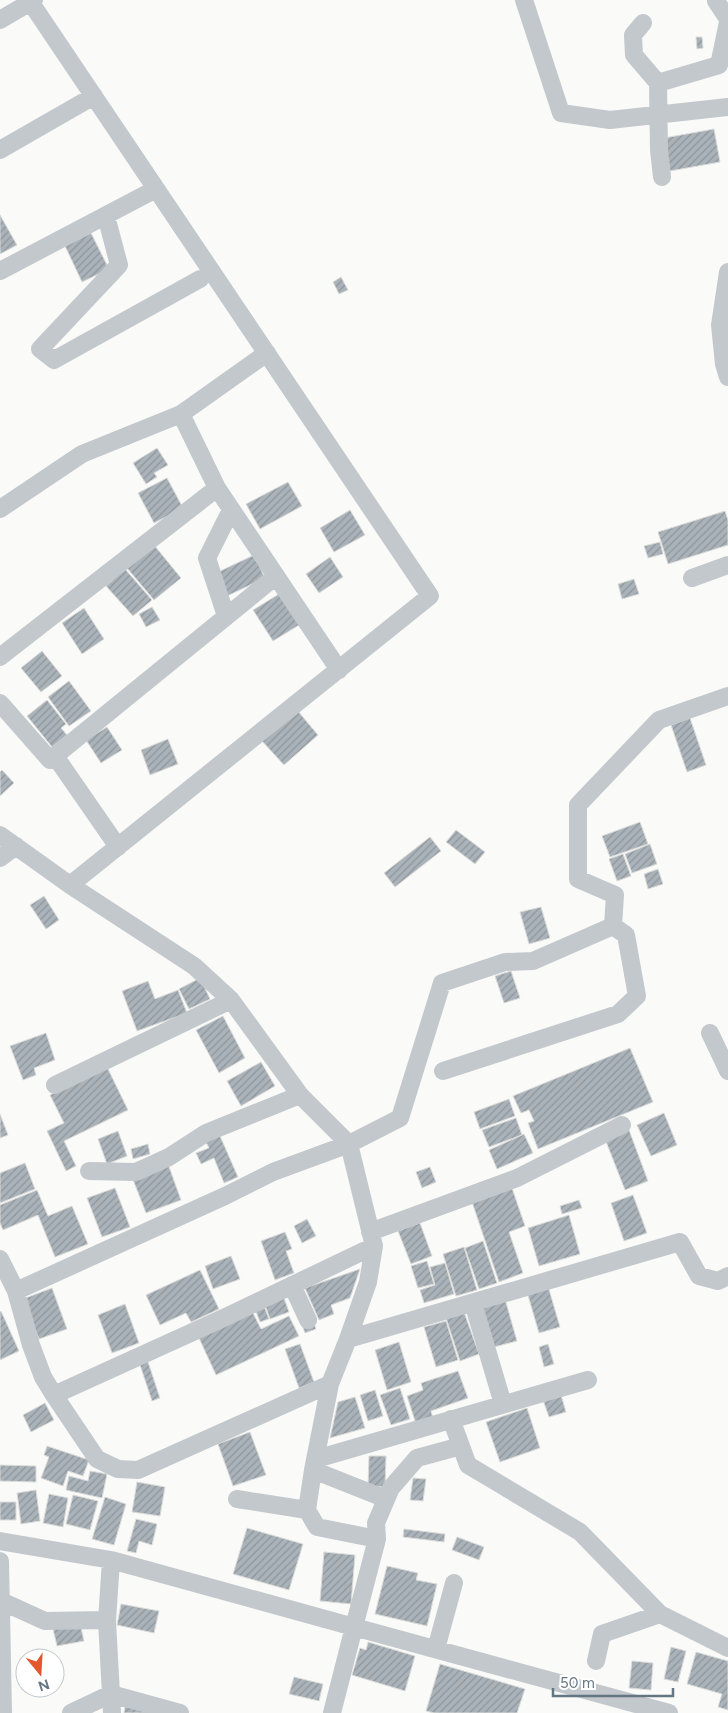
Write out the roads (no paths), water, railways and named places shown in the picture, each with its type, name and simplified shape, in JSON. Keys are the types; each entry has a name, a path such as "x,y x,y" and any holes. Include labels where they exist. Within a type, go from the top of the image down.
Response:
{"street":[{"path":"524,0 561,113 610,120 728,107"},
{"path":"0,20 31,1 430,596 70,885"},
{"path":"658,83 719,66 728,20 716,1"},
{"path":"643,23 633,34 634,55 658,83 658,150 662,177"},
{"path":"0,150 94,96"},
{"path":"0,271 156,189"},
{"path":"106,216 119,265 40,349 54,360 200,279"},
{"path":"728,272 726,300 720,324 724,364 728,376"},
{"path":"0,509 82,454 181,414 267,353"},
{"path":"181,414 217,488 339,670"},
{"path":"0,657 217,488"},
{"path":"226,616 207,558 231,510"},
{"path":"692,578 728,565"},
{"path":"0,703 50,760 276,576"},
{"path":"613,926 615,894 578,879 578,805 659,720 728,696"},
{"path":"55,756 118,847"},
{"path":"0,835 70,885 194,966 231,1000 300,1095 349,1144 372,1239 368,1282 330,1384 307,1510 318,1527 377,1539"},
{"path":"0,858 16,846"},
{"path":"443,1071 618,1014 637,996 626,935 613,926"},
{"path":"16,1292 273,1172 349,1144 400,1118 442,983 505,962 533,961 613,926"},
{"path":"55,1084 231,1000"},
{"path":"710,1033 728,1071"},
{"path":"89,1172 136,1172 169,1157 206,1133 300,1095"},
{"path":"54,1395 292,1285 372,1239 517,1178 622,1125"},
{"path":"348,1339 680,1242 699,1276 718,1281 728,1276"},
{"path":"0,1259 16,1292 31,1345 43,1377 97,1459 118,1469 138,1470 330,1384"},
{"path":"292,1285 308,1320"},
{"path":"473,1303 503,1404"},
{"path":"314,1465 451,1419 588,1380"},
{"path":"451,1419 468,1465 580,1532 660,1614 728,1648"},
{"path":"332,1713 377,1539 376,1523 391,1488 417,1458 461,1446"},
{"path":"314,1465 386,1499"},
{"path":"237,1499 307,1510"},
{"path":"0,1541 111,1560 669,1713"},
{"path":"111,1560 107,1620 112,1713"},
{"path":"0,1561 1,1713"},
{"path":"436,1649 454,1583"},
{"path":"1,1601 45,1621 107,1620"},
{"path":"596,1661 602,1634 660,1614"},
{"path":"71,1713 111,1694 180,1713"}]}
